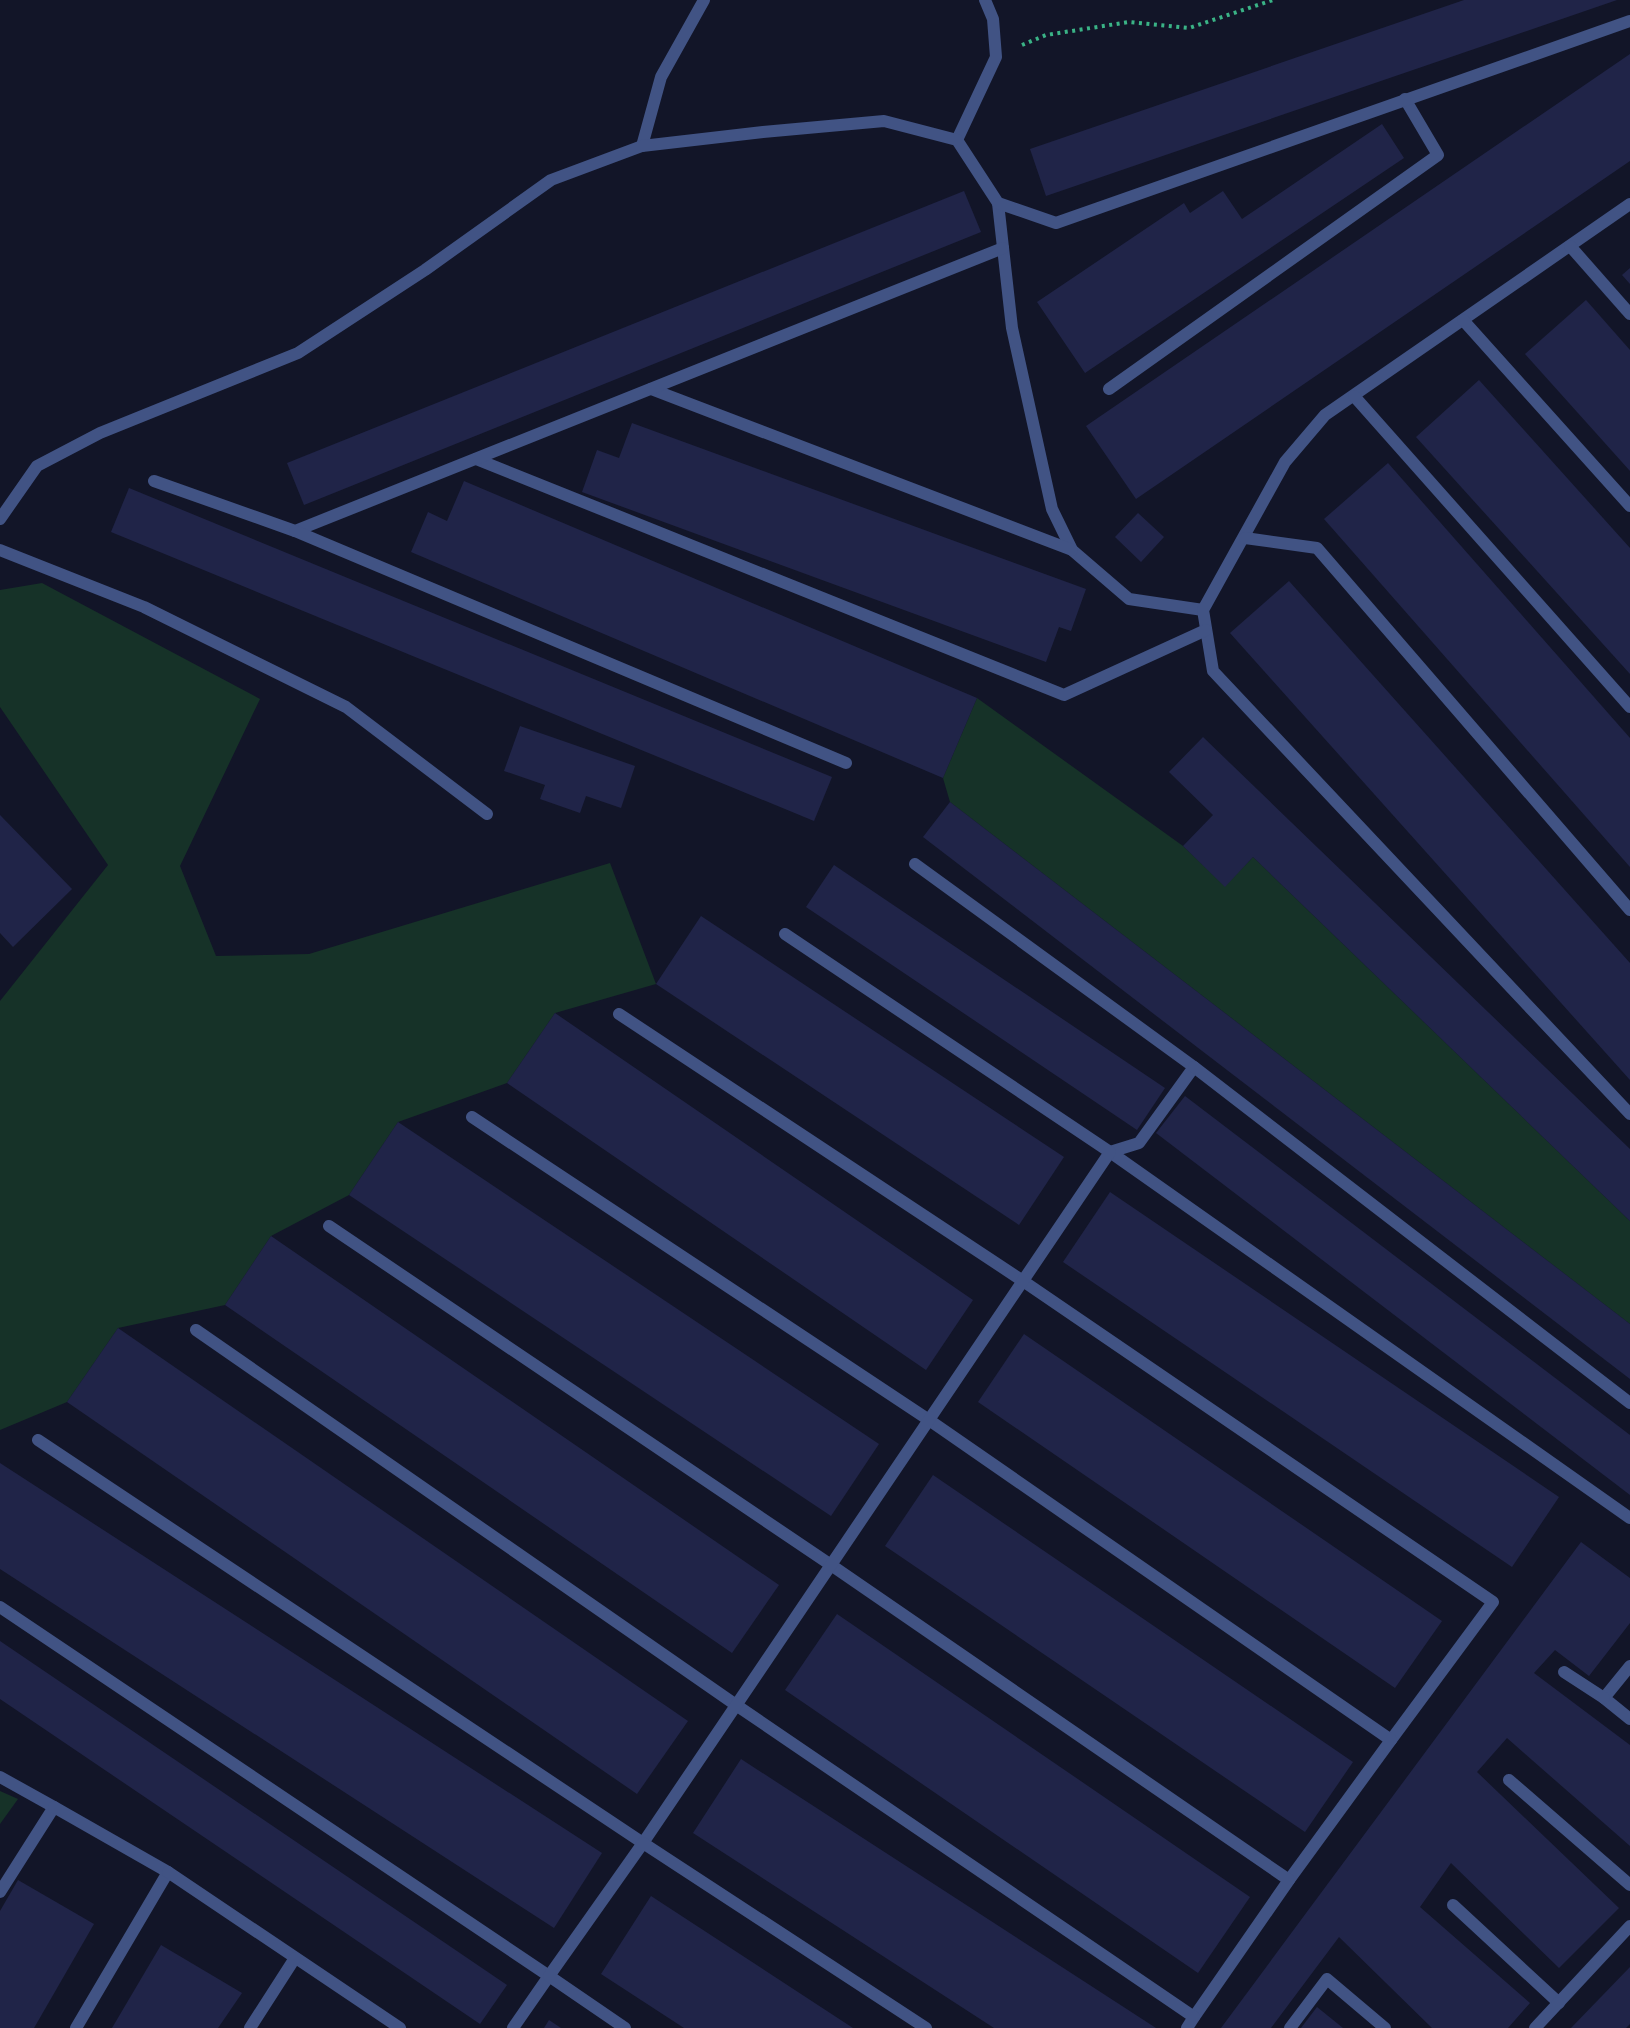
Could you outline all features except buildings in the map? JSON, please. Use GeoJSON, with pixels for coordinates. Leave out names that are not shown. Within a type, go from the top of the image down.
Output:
{"type":"FeatureCollection","features":[{"type":"Feature","properties":{"kind":"lane"},"geometry":{"type":"LineString","coordinates":[[642,146],[662,77],[704,0]]}},
{"type":"Feature","properties":{"kind":"lane"},"geometry":{"type":"LineString","coordinates":[[957,140],[996,57],[993,20],[985,0]]}},
{"type":"Feature","properties":{"kind":"lane"},"geometry":{"type":"LineString","coordinates":[[998,203],[1056,223],[1630,21]]}},
{"type":"Feature","properties":{"kind":"lane"},"geometry":{"type":"LineString","coordinates":[[1109,389],[1438,154],[1405,99]]}},
{"type":"Feature","properties":{"kind":"lane"},"geometry":{"type":"LineString","coordinates":[[0,519],[37,466],[100,433],[298,353],[425,270],[551,180],[642,146],[884,122],[957,140],[998,203],[1012,328],[1052,509],[1072,550]]}},
{"type":"Feature","properties":{"kind":"lane"},"geometry":{"type":"LineString","coordinates":[[1630,204],[1326,415],[1285,462],[1245,538],[1203,609],[1213,671],[1630,1114]]}},
{"type":"Feature","properties":{"kind":"lane"},"geometry":{"type":"LineString","coordinates":[[1570,246],[1630,314]]}},
{"type":"Feature","properties":{"kind":"lane"},"geometry":{"type":"LineString","coordinates":[[295,531],[1003,248]]}},
{"type":"Feature","properties":{"kind":"lane"},"geometry":{"type":"LineString","coordinates":[[1463,320],[1630,506]]}},
{"type":"Feature","properties":{"kind":"lane"},"geometry":{"type":"LineString","coordinates":[[651,389],[1072,550],[1129,598],[1203,609]]}},
{"type":"Feature","properties":{"kind":"lane"},"geometry":{"type":"LineString","coordinates":[[1354,396],[1630,707]]}},
{"type":"Feature","properties":{"kind":"lane"},"geometry":{"type":"LineString","coordinates":[[476,459],[1064,695],[1206,630]]}},
{"type":"Feature","properties":{"kind":"lane"},"geometry":{"type":"LineString","coordinates":[[154,480],[295,531],[846,763]]}},
{"type":"Feature","properties":{"kind":"lane"},"geometry":{"type":"LineString","coordinates":[[1245,538],[1317,548],[1630,910]]}},
{"type":"Feature","properties":{"kind":"lane"},"geometry":{"type":"LineString","coordinates":[[0,550],[144,607],[345,707],[487,814]]}},
{"type":"Feature","properties":{"kind":"lane"},"geometry":{"type":"LineString","coordinates":[[915,864],[1194,1067],[1630,1403]]}},
{"type":"Feature","properties":{"kind":"lane"},"geometry":{"type":"LineString","coordinates":[[784,934],[1110,1152],[1630,1518]]}},
{"type":"Feature","properties":{"kind":"lane"},"geometry":{"type":"LineString","coordinates":[[619,1014],[1023,1281],[1492,1602],[1289,1880],[1187,2028]]}},
{"type":"Feature","properties":{"kind":"lane"},"geometry":{"type":"LineString","coordinates":[[513,2028],[643,1843],[1110,1152],[1139,1143],[1194,1067]]}},
{"type":"Feature","properties":{"kind":"lane"},"geometry":{"type":"LineString","coordinates":[[472,1117],[929,1420],[1391,1740]]}},
{"type":"Feature","properties":{"kind":"lane"},"geometry":{"type":"LineString","coordinates":[[329,1226],[831,1565],[1289,1880]]}},
{"type":"Feature","properties":{"kind":"lane"},"geometry":{"type":"LineString","coordinates":[[196,1329],[736,1706],[1194,2017]]}},
{"type":"Feature","properties":{"kind":"lane"},"geometry":{"type":"LineString","coordinates":[[38,1440],[643,1843],[926,2028]]}},
{"type":"Feature","properties":{"kind":"lane"},"geometry":{"type":"LineString","coordinates":[[0,1608],[625,2028]]}},
{"type":"Feature","properties":{"kind":"lane"},"geometry":{"type":"LineString","coordinates":[[1604,1698],[1630,1666]]}},
{"type":"Feature","properties":{"kind":"lane"},"geometry":{"type":"LineString","coordinates":[[1564,1672],[1604,1698],[1630,1719]]}},
{"type":"Feature","properties":{"kind":"lane"},"geometry":{"type":"LineString","coordinates":[[0,1776],[168,1872],[400,2028]]}},
{"type":"Feature","properties":{"kind":"lane"},"geometry":{"type":"LineString","coordinates":[[1509,1780],[1630,1885]]}},
{"type":"Feature","properties":{"kind":"lane"},"geometry":{"type":"LineString","coordinates":[[0,1892],[54,1807]]}},
{"type":"Feature","properties":{"kind":"lane"},"geometry":{"type":"LineString","coordinates":[[76,2028],[168,1872]]}},
{"type":"Feature","properties":{"kind":"lane"},"geometry":{"type":"LineString","coordinates":[[1453,1905],[1559,2003]]}},
{"type":"Feature","properties":{"kind":"lane"},"geometry":{"type":"LineString","coordinates":[[1535,2028],[1630,1926]]}},
{"type":"Feature","properties":{"kind":"lane"},"geometry":{"type":"LineString","coordinates":[[250,2028],[295,1958]]}},
{"type":"Feature","properties":{"kind":"lane"},"geometry":{"type":"LineString","coordinates":[[1290,2028],[1327,1979],[1385,2028]]}},
{"type":"Feature","properties":{"kind":"path"},"geometry":{"type":"LineString","coordinates":[[996,57],[1046,34],[1129,22],[1189,28],[1273,0]]}},
{"type":"Feature","properties":{"kind":"green space"},"geometry":{"type":"Polygon","coordinates":[[[42,583],[260,699],[180,866],[216,956],[309,954],[610,863],[656,984],[555,1013],[507,1083],[398,1122],[349,1195],[271,1236],[225,1305],[118,1328],[67,1402],[0,1430],[0,1001],[108,865],[0,707],[0,590],[42,583]]]}},
{"type":"Feature","properties":{"kind":"green space"},"geometry":{"type":"Polygon","coordinates":[[[977,698],[1183,846],[1225,886],[1253,857],[1630,1221],[1630,1324],[950,802],[943,778],[977,698]]]}},
{"type":"Feature","properties":{"kind":"green space"},"geometry":{"type":"Polygon","coordinates":[[[0,1791],[18,1799],[0,1824],[0,1791]]]}}]}
